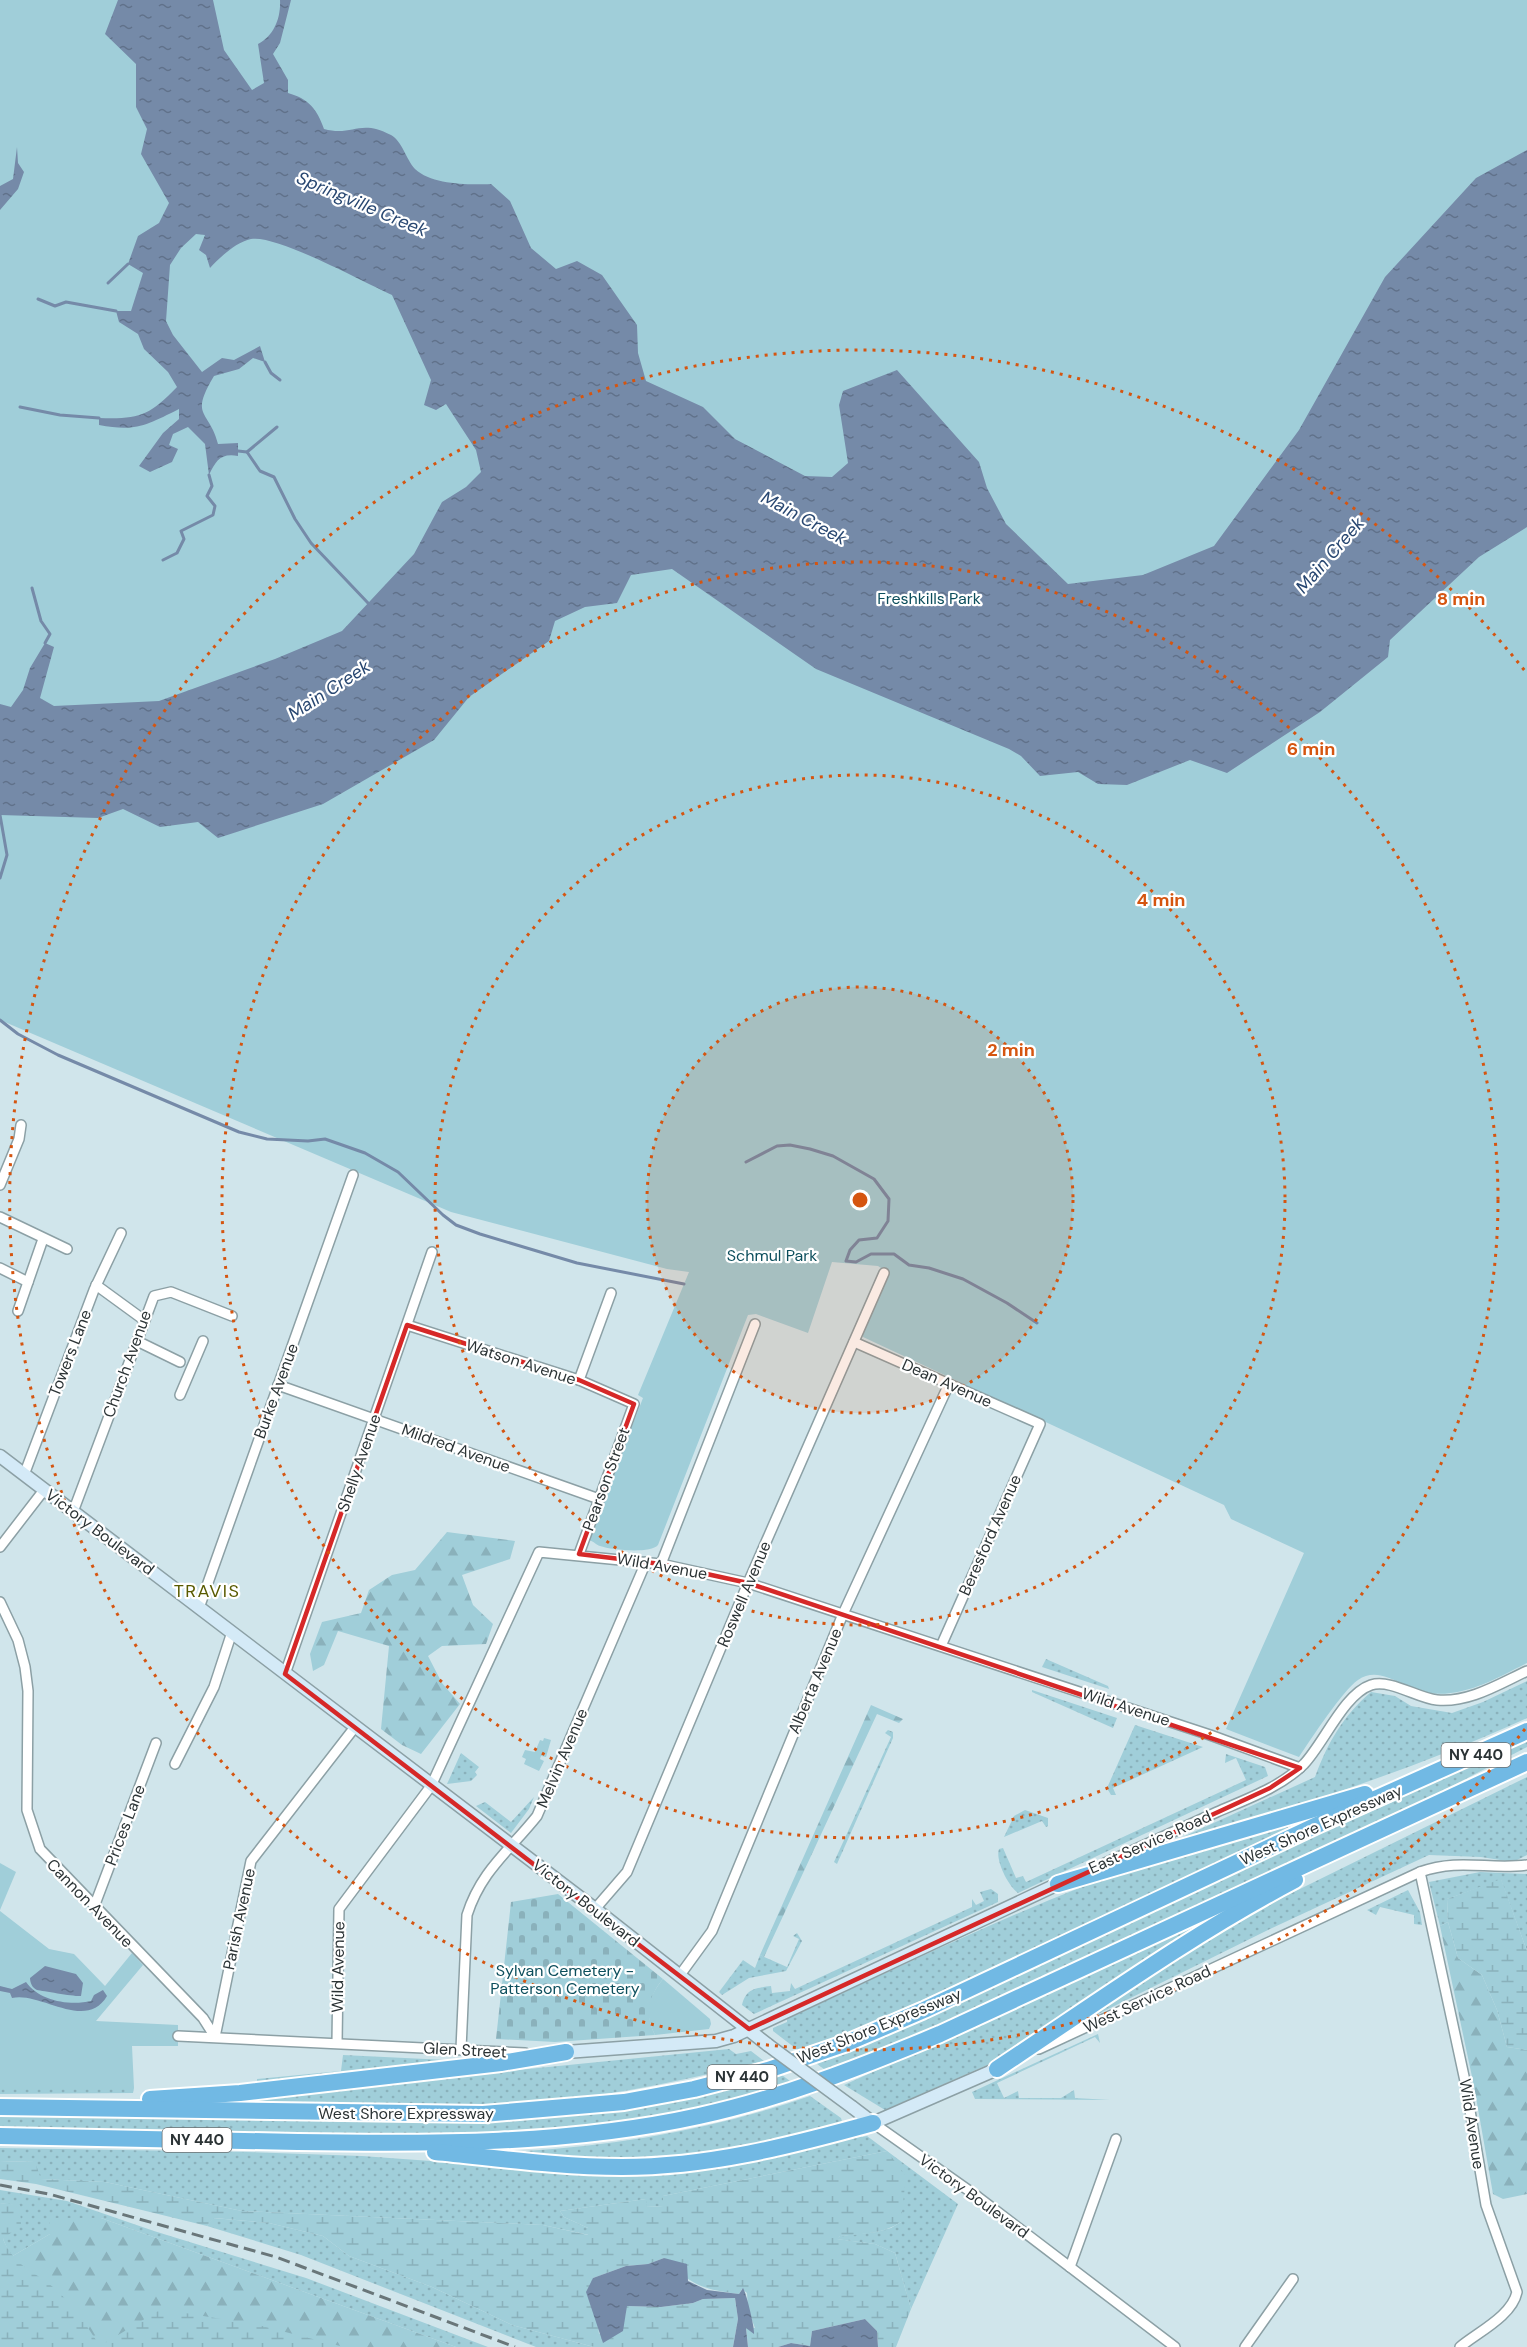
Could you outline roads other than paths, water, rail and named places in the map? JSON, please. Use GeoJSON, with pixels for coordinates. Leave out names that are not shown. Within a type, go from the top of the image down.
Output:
{"type":"FeatureCollection","features":[{"type":"Feature","properties":{"kind":"highway","name":"West Shore Expressway"},"geometry":{"type":"LineString","coordinates":[[0,2107],[483,2114],[545,2111],[624,2102],[694,2089],[768,2070],[813,2055],[924,2010],[1317,1825],[1527,1731]]}},
{"type":"Feature","properties":{"kind":"highway","name":"West Shore Expressway"},"geometry":{"type":"LineString","coordinates":[[0,2136],[393,2143],[549,2139],[629,2129],[700,2116],[833,2077],[940,2034],[1527,1762]]}},
{"type":"Feature","properties":{"kind":"highway"},"geometry":{"type":"LineString","coordinates":[[997,2069],[1215,1925],[1497,1776]]}},
{"type":"Feature","properties":{"kind":"highway"},"geometry":{"type":"LineString","coordinates":[[1058,1884],[1389,1786],[1424,1779]]}},
{"type":"Feature","properties":{"kind":"highway"},"geometry":{"type":"LineString","coordinates":[[0,2102],[165,2099],[240,2093],[489,2064],[566,2052]]}},
{"type":"Feature","properties":{"kind":"highway"},"geometry":{"type":"LineString","coordinates":[[393,2143],[417,2151],[563,2164],[657,2166],[764,2152],[873,2123]]}},
{"type":"Feature","properties":{"kind":"main road","name":"Victory Boulevard"},"geometry":{"type":"LineString","coordinates":[[0,1456],[873,2123]]}},
{"type":"Feature","properties":{"kind":"main road","name":"East Service Road"},"geometry":{"type":"LineString","coordinates":[[749,2029],[1058,1884]]}},
{"type":"Feature","properties":{"kind":"main road","name":"Glen Street"},"geometry":{"type":"LineString","coordinates":[[566,2052],[716,2041],[749,2029]]}},
{"type":"Feature","properties":{"kind":"main road","name":"West Service Road"},"geometry":{"type":"LineString","coordinates":[[873,2123],[997,2069]]}},
{"type":"Feature","properties":{"kind":"street"},"geometry":{"type":"LineString","coordinates":[[0,1185],[19,1139],[21,1125]]}},
{"type":"Feature","properties":{"kind":"street","name":"Burke Avenue"},"geometry":{"type":"LineString","coordinates":[[199,1608],[353,1175]]}},
{"type":"Feature","properties":{"kind":"street"},"geometry":{"type":"LineString","coordinates":[[0,1217],[68,1249]]}},
{"type":"Feature","properties":{"kind":"street","name":"Towers Lane"},"geometry":{"type":"LineString","coordinates":[[24,1475],[96,1285],[121,1233]]}},
{"type":"Feature","properties":{"kind":"street"},"geometry":{"type":"LineString","coordinates":[[18,1311],[43,1239]]}},
{"type":"Feature","properties":{"kind":"street","name":"Shelly Avenue"},"geometry":{"type":"LineString","coordinates":[[285,1674],[432,1252]]}},
{"type":"Feature","properties":{"kind":"street"},"geometry":{"type":"LineString","coordinates":[[0,1268],[28,1282]]}},
{"type":"Feature","properties":{"kind":"street","name":"Roswell Avenue"},"geometry":{"type":"LineString","coordinates":[[595,1909],[627,1872],[748,1583],[884,1273]]}},
{"type":"Feature","properties":{"kind":"street"},"geometry":{"type":"LineString","coordinates":[[96,1285],[144,1320]]}},
{"type":"Feature","properties":{"kind":"street","name":"Church Avenue"},"geometry":{"type":"LineString","coordinates":[[73,1512],[150,1302],[159,1293],[171,1292],[232,1316]]}},
{"type":"Feature","properties":{"kind":"street"},"geometry":{"type":"LineString","coordinates":[[579,1380],[610,1293]]}},
{"type":"Feature","properties":{"kind":"street"},"geometry":{"type":"LineString","coordinates":[[661,1564],[755,1324]]}},
{"type":"Feature","properties":{"kind":"street","name":"Watson Avenue"},"geometry":{"type":"LineString","coordinates":[[407,1325],[579,1380],[634,1404]]}},
{"type":"Feature","properties":{"kind":"street"},"geometry":{"type":"LineString","coordinates":[[137,1341],[180,1362]]}},
{"type":"Feature","properties":{"kind":"street"},"geometry":{"type":"LineString","coordinates":[[180,1395],[203,1341]]}},
{"type":"Feature","properties":{"kind":"street","name":"Dean Avenue"},"geometry":{"type":"LineString","coordinates":[[854,1342],[1040,1424]]}},
{"type":"Feature","properties":{"kind":"street"},"geometry":{"type":"LineString","coordinates":[[180,1362],[188,1358],[195,1361]]}},
{"type":"Feature","properties":{"kind":"street"},"geometry":{"type":"LineString","coordinates":[[180,1362],[181,1370],[189,1375]]}},
{"type":"Feature","properties":{"kind":"street","name":"Alberta Avenue"},"geometry":{"type":"LineString","coordinates":[[680,1975],[712,1931],[843,1614],[949,1384]]}},
{"type":"Feature","properties":{"kind":"street","name":"Mildred Avenue"},"geometry":{"type":"LineString","coordinates":[[278,1385],[599,1498]]}},
{"type":"Feature","properties":{"kind":"street","name":"Pearson Street"},"geometry":{"type":"LineString","coordinates":[[579,1554],[634,1404]]}},
{"type":"Feature","properties":{"kind":"street","name":"Beresford Avenue"},"geometry":{"type":"LineString","coordinates":[[941,1647],[1040,1424]]}},
{"type":"Feature","properties":{"kind":"street"},"geometry":{"type":"LineString","coordinates":[[0,1547],[44,1490]]}},
{"type":"Feature","properties":{"kind":"street","name":"Wild Avenue"},"geometry":{"type":"LineString","coordinates":[[337,2043],[339,1908],[431,1786],[536,1555],[542,1551],[661,1564],[748,1583],[1216,1737],[1300,1768]]}},
{"type":"Feature","properties":{"kind":"street","name":"Melvin Avenue"},"geometry":{"type":"LineString","coordinates":[[461,2049],[466,1915],[487,1871],[513,1847],[537,1816],[646,1562]]}},
{"type":"Feature","properties":{"kind":"street","name":"Cannon Avenue"},"geometry":{"type":"LineString","coordinates":[[0,1602],[18,1640],[27,1683],[27,1796],[30,1823],[45,1856],[203,2018],[214,2037]]}},
{"type":"Feature","properties":{"kind":"street"},"geometry":{"type":"LineString","coordinates":[[175,1764],[207,1704],[232,1632]]}},
{"type":"Feature","properties":{"kind":"street","name":"East Service Road"},"geometry":{"type":"LineString","coordinates":[[1058,1884],[1270,1788],[1300,1768],[1351,1699],[1373,1684],[1390,1686],[1436,1700],[1456,1700],[1475,1695],[1527,1671]]}},
{"type":"Feature","properties":{"kind":"street","name":"Parish Avenue"},"geometry":{"type":"LineString","coordinates":[[214,2037],[251,1861],[355,1727]]}},
{"type":"Feature","properties":{"kind":"street","name":"Prices Lane"},"geometry":{"type":"LineString","coordinates":[[94,1907],[156,1743]]}},
{"type":"Feature","properties":{"kind":"street","name":"West Service Road"},"geometry":{"type":"LineString","coordinates":[[997,2069],[1424,1871],[1470,1863],[1510,1867],[1527,1865]]}},
{"type":"Feature","properties":{"kind":"street","name":"Wild Avenue"},"geometry":{"type":"LineString","coordinates":[[1424,1871],[1465,2081],[1486,2205],[1517,2292],[1515,2301],[1504,2313],[1460,2347]]}},
{"type":"Feature","properties":{"kind":"street","name":"Glen Street"},"geometry":{"type":"LineString","coordinates":[[178,2036],[523,2053],[566,2052]]}},
{"type":"Feature","properties":{"kind":"street","name":"Victory Boulevard"},"geometry":{"type":"LineString","coordinates":[[873,2123],[978,2197],[1175,2347]]}},
{"type":"Feature","properties":{"kind":"street"},"geometry":{"type":"LineString","coordinates":[[1070,2267],[1116,2139]]}},
{"type":"Feature","properties":{"kind":"street"},"geometry":{"type":"LineString","coordinates":[[1245,2347],[1293,2279]]}},
{"type":"Feature","properties":{"kind":"water"},"geometry":{"type":"Polygon","coordinates":[[[118,0],[213,0],[224,50],[252,90],[264,83],[258,44],[264,41],[275,26],[280,0],[291,0],[280,43],[273,54],[288,80],[288,93],[302,98],[311,106],[324,129],[342,131],[371,128],[380,130],[395,138],[415,169],[422,174],[451,183],[491,184],[510,201],[531,248],[556,269],[577,261],[602,275],[637,325],[638,353],[646,381],[703,407],[735,439],[805,476],[832,477],[848,463],[839,405],[843,391],[897,370],[979,462],[987,488],[1006,524],[1068,584],[1143,575],[1214,546],[1299,430],[1385,277],[1476,178],[1527,150],[1527,527],[1479,557],[1390,640],[1388,657],[1320,712],[1227,773],[1190,760],[1127,785],[1098,784],[1078,772],[1040,776],[1021,756],[1009,749],[816,669],[672,569],[631,575],[617,603],[585,607],[555,621],[549,641],[469,697],[434,740],[323,804],[218,838],[198,822],[160,827],[123,809],[98,818],[0,815],[0,704],[11,707],[23,690],[30,668],[45,643],[54,647],[40,698],[54,706],[159,701],[275,659],[342,631],[414,554],[442,502],[466,487],[481,472],[476,450],[446,404],[436,410],[424,405],[431,380],[392,295],[299,251],[263,239],[251,239],[240,243],[210,268],[206,255],[199,250],[205,235],[196,234],[181,248],[170,265],[166,321],[173,335],[202,372],[222,358],[234,360],[260,346],[265,362],[253,358],[239,369],[214,376],[203,399],[203,413],[218,444],[238,443],[238,456],[232,455],[219,459],[209,475],[205,444],[188,427],[173,434],[169,445],[178,449],[172,462],[150,472],[139,466],[163,433],[179,419],[179,409],[141,426],[123,428],[99,425],[99,418],[124,418],[142,414],[158,405],[177,387],[168,372],[144,349],[138,334],[119,322],[116,311],[131,311],[143,273],[128,264],[138,236],[159,223],[169,203],[141,154],[147,129],[136,107],[136,64],[105,34],[118,0]]]}},
{"type":"Feature","properties":{"kind":"water"},"geometry":{"type":"Polygon","coordinates":[[[17,147],[18,163],[24,172],[18,189],[0,210],[0,186],[13,179],[17,147]]]}},
{"type":"Feature","properties":{"kind":"water"},"geometry":{"type":"Polygon","coordinates":[[[45,1966],[76,1974],[83,1983],[81,1996],[35,1989],[30,1978],[45,1966]]]}},
{"type":"Feature","properties":{"kind":"water"},"geometry":{"type":"Polygon","coordinates":[[[26,1982],[39,1994],[65,2002],[91,2001],[94,1995],[103,1990],[107,1996],[98,2006],[87,2011],[75,2011],[23,1997],[12,1998],[10,1993],[0,1991],[0,1986],[12,1989],[26,1982]]]}},
{"type":"Feature","properties":{"kind":"water"},"geometry":{"type":"Polygon","coordinates":[[[664,2258],[687,2264],[688,2281],[707,2290],[739,2294],[743,2288],[754,2330],[754,2334],[746,2328],[748,2347],[733,2347],[738,2319],[735,2298],[703,2299],[693,2303],[661,2307],[627,2306],[623,2331],[603,2343],[586,2292],[593,2278],[626,2266],[648,2264],[664,2258]]]}},
{"type":"Feature","properties":{"kind":"water"},"geometry":{"type":"Polygon","coordinates":[[[865,2319],[877,2331],[878,2347],[778,2347],[791,2343],[810,2346],[812,2331],[865,2319]]]}},
{"type":"Feature","properties":{"kind":"waterway"},"geometry":{"type":"LineString","coordinates":[[108,283],[128,264]]}},
{"type":"Feature","properties":{"kind":"waterway"},"geometry":{"type":"LineString","coordinates":[[38,299],[55,306],[66,302],[116,311]]}},
{"type":"Feature","properties":{"kind":"waterway"},"geometry":{"type":"LineString","coordinates":[[265,362],[271,373],[280,380]]}},
{"type":"Feature","properties":{"kind":"waterway"},"geometry":{"type":"LineString","coordinates":[[20,407],[60,415],[99,418]]}},
{"type":"Feature","properties":{"kind":"waterway"},"geometry":{"type":"LineString","coordinates":[[238,451],[247,452],[277,427]]}},
{"type":"Feature","properties":{"kind":"waterway"},"geometry":{"type":"LineString","coordinates":[[247,452],[260,471],[274,477],[295,519],[311,543],[368,603]]}},
{"type":"Feature","properties":{"kind":"waterway"},"geometry":{"type":"LineString","coordinates":[[163,560],[177,553],[184,539],[181,531],[213,515],[215,506],[207,496],[212,486],[209,475]]}},
{"type":"Feature","properties":{"kind":"waterway"},"geometry":{"type":"LineString","coordinates":[[32,588],[41,621],[50,634],[45,643]]}},
{"type":"Feature","properties":{"kind":"waterway"},"geometry":{"type":"LineString","coordinates":[[0,815],[7,855],[0,878]]}},
{"type":"Feature","properties":{"kind":"waterway"},"geometry":{"type":"LineString","coordinates":[[0,1020],[18,1034],[58,1055],[239,1132],[267,1139],[308,1141],[325,1139],[365,1153],[398,1172],[456,1225],[577,1263],[684,1284]]}},
{"type":"Feature","properties":{"kind":"waterway"},"geometry":{"type":"LineString","coordinates":[[746,1162],[777,1146],[790,1145],[833,1156],[874,1179],[889,1199],[888,1221],[877,1238],[859,1240],[850,1250],[846,1261],[856,1262],[871,1254],[894,1254],[909,1265],[929,1268],[963,1279],[1007,1303],[1037,1323]]}},
{"type":"Feature","properties":{"kind":"railway"},"geometry":{"type":"LineString","coordinates":[[0,2185],[49,2194],[276,2257],[515,2347]]}},
{"type":"Feature","properties":{"kind":"district","name":"TRAVIS"},"geometry":{"type":"Point","coordinates":[207,1591]}},
{"type":"Feature","properties":{"kind":"water label","name":"Springville Creek"},"geometry":{"type":"Point","coordinates":[362,204]}},
{"type":"Feature","properties":{"kind":"water label","name":"Main Creek"},"geometry":{"type":"Point","coordinates":[804,518]}},
{"type":"Feature","properties":{"kind":"water label","name":"Main Creek"},"geometry":{"type":"Point","coordinates":[1330,555]}},
{"type":"Feature","properties":{"kind":"water label","name":"Main Creek"},"geometry":{"type":"Point","coordinates":[329,690]}},
{"type":"Feature","properties":{"kind":"park label","name":"Freshkills Park"},"geometry":{"type":"Point","coordinates":[929,598]}},
{"type":"Feature","properties":{"kind":"park label","name":"Schmul Park"},"geometry":{"type":"Point","coordinates":[772,1255]}},
{"type":"Feature","properties":{"kind":"park label","name":"Sylvan Cemetery - Patterson Cemetery"},"geometry":{"type":"Point","coordinates":[565,1979]}}]}
